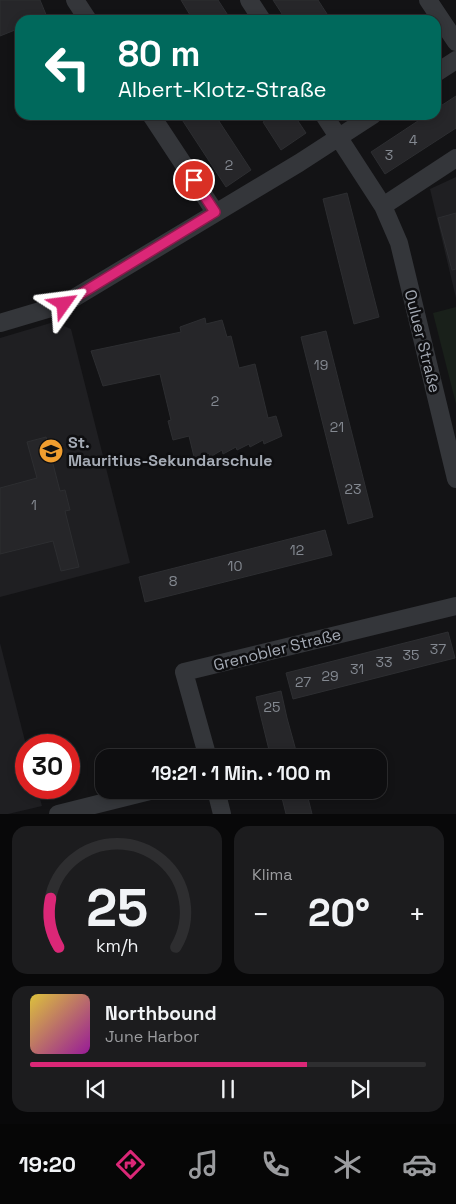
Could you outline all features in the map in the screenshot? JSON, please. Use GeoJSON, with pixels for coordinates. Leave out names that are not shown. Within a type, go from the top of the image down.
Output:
{"type":"FeatureCollection","features":[{"type":"Feature","properties":{"kind":"street"},"geometry":{"type":"LineString","coordinates":[[75,0],[85,15]]}},
{"type":"Feature","properties":{"kind":"street"},"geometry":{"type":"LineString","coordinates":[[249,0],[259,15]]}},
{"type":"Feature","properties":{"kind":"street"},"geometry":{"type":"LineString","coordinates":[[428,0],[438,15]]}},
{"type":"Feature","properties":{"kind":"street"},"geometry":{"type":"LineString","coordinates":[[441,20],[456,42]]}},
{"type":"Feature","properties":{"kind":"street"},"geometry":{"type":"LineString","coordinates":[[441,70],[456,60]]}},
{"type":"Feature","properties":{"kind":"street"},"geometry":{"type":"LineString","coordinates":[[153,120],[215,212]]}},
{"type":"Feature","properties":{"kind":"street","name":"Ouluer Straße"},"geometry":{"type":"LineString","coordinates":[[327,120],[383,206],[399,243],[451,439],[456,479]]}},
{"type":"Feature","properties":{"kind":"street"},"geometry":{"type":"LineString","coordinates":[[0,323],[64,304],[339,138],[366,120]]}},
{"type":"Feature","properties":{"kind":"street"},"geometry":{"type":"LineString","coordinates":[[383,206],[456,158]]}},
{"type":"Feature","properties":{"kind":"street","name":"Grenobler Straße"},"geometry":{"type":"LineString","coordinates":[[205,749],[184,672],[456,606]]}},
{"type":"Feature","properties":{"kind":"street"},"geometry":{"type":"LineString","coordinates":[[58,814],[118,799]]}},
{"type":"Feature","properties":{"kind":"street"},"geometry":{"type":"LineString","coordinates":[[218,799],[222,814]]}},
{"type":"Feature","properties":{"kind":"shaded area"},"geometry":{"type":"Polygon","coordinates":[[[456,177],[456,298],[430,189],[456,177]]]}},
{"type":"Feature","properties":{"kind":"shaded area"},"geometry":{"type":"Polygon","coordinates":[[[456,307],[456,404],[433,313],[456,307]]]}},
{"type":"Feature","properties":{"kind":"shaded area","name":"St. Mauritius-Sekundarschule"},"geometry":{"type":"Polygon","coordinates":[[[54,322],[71,329],[130,563],[0,597],[0,338],[54,322]]]}},
{"type":"Feature","properties":{"kind":"shaded area"},"geometry":{"type":"Polygon","coordinates":[[[0,643],[23,734],[15,734],[15,799],[40,799],[42,806],[0,814],[0,643]]]}},
{"type":"Feature","properties":{"kind":"building"},"geometry":{"type":"Polygon","coordinates":[[[0,0],[40,0],[46,15],[15,15],[15,30],[0,36],[0,0]]]}},
{"type":"Feature","properties":{"kind":"building"},"geometry":{"type":"Polygon","coordinates":[[[181,0],[218,0],[228,15],[190,15],[181,0]]]}},
{"type":"Feature","properties":{"kind":"building"},"geometry":{"type":"Polygon","coordinates":[[[273,0],[318,0],[327,14],[326,15],[283,15],[273,0]]]}},
{"type":"Feature","properties":{"kind":"building"},"geometry":{"type":"Polygon","coordinates":[[[456,96],[456,128],[385,174],[371,152],[419,120],[441,120],[441,106],[456,96]]]}},
{"type":"Feature","properties":{"kind":"building"},"geometry":{"type":"Polygon","coordinates":[[[182,120],[218,120],[251,170],[226,187],[182,120]]]}},
{"type":"Feature","properties":{"kind":"building"},"geometry":{"type":"Polygon","coordinates":[[[266,120],[297,120],[306,133],[281,150],[263,122],[266,120]]]}},
{"type":"Feature","properties":{"kind":"building"},"geometry":{"type":"Polygon","coordinates":[[[347,193],[379,317],[354,324],[323,199],[347,193]]]}},
{"type":"Feature","properties":{"kind":"building"},"geometry":{"type":"Polygon","coordinates":[[[456,213],[456,269],[452,270],[438,218],[456,213]]]}},
{"type":"Feature","properties":{"kind":"building"},"geometry":{"type":"Polygon","coordinates":[[[205,318],[206,324],[222,320],[227,337],[231,336],[239,368],[255,364],[268,418],[276,416],[282,436],[264,444],[263,440],[250,447],[249,444],[237,450],[236,447],[223,454],[222,450],[210,457],[209,453],[195,461],[189,436],[173,440],[168,421],[171,420],[160,374],[103,386],[91,351],[181,332],[180,327],[205,318]]]}},
{"type":"Feature","properties":{"kind":"building"},"geometry":{"type":"Polygon","coordinates":[[[326,331],[373,517],[348,524],[301,337],[326,331]]]}},
{"type":"Feature","properties":{"kind":"building"},"geometry":{"type":"Polygon","coordinates":[[[46,437],[60,491],[65,490],[70,510],[65,511],[79,567],[61,571],[53,541],[0,554],[0,488],[37,478],[27,442],[46,437]]]}},
{"type":"Feature","properties":{"kind":"building"},"geometry":{"type":"Polygon","coordinates":[[[325,530],[332,555],[145,602],[139,577],[325,530]]]}},
{"type":"Feature","properties":{"kind":"building"},"geometry":{"type":"Polygon","coordinates":[[[448,632],[455,658],[293,699],[286,673],[448,632]]]}},
{"type":"Feature","properties":{"kind":"building"},"geometry":{"type":"Polygon","coordinates":[[[281,691],[296,749],[269,749],[256,697],[281,691]]]}},
{"type":"Feature","properties":{"kind":"building"},"geometry":{"type":"Polygon","coordinates":[[[282,799],[308,799],[312,814],[286,814],[282,799]]]}},
{"type":"Feature","properties":{"kind":"place","name":"St. Mauritius-Sekundarschule"},"geometry":{"type":"Point","coordinates":[51,451]}},
{"type":"Feature","properties":{"kind":"route"},"geometry":{"type":"LineString","coordinates":[[64,304],[215,212],[194,180]]}}]}
